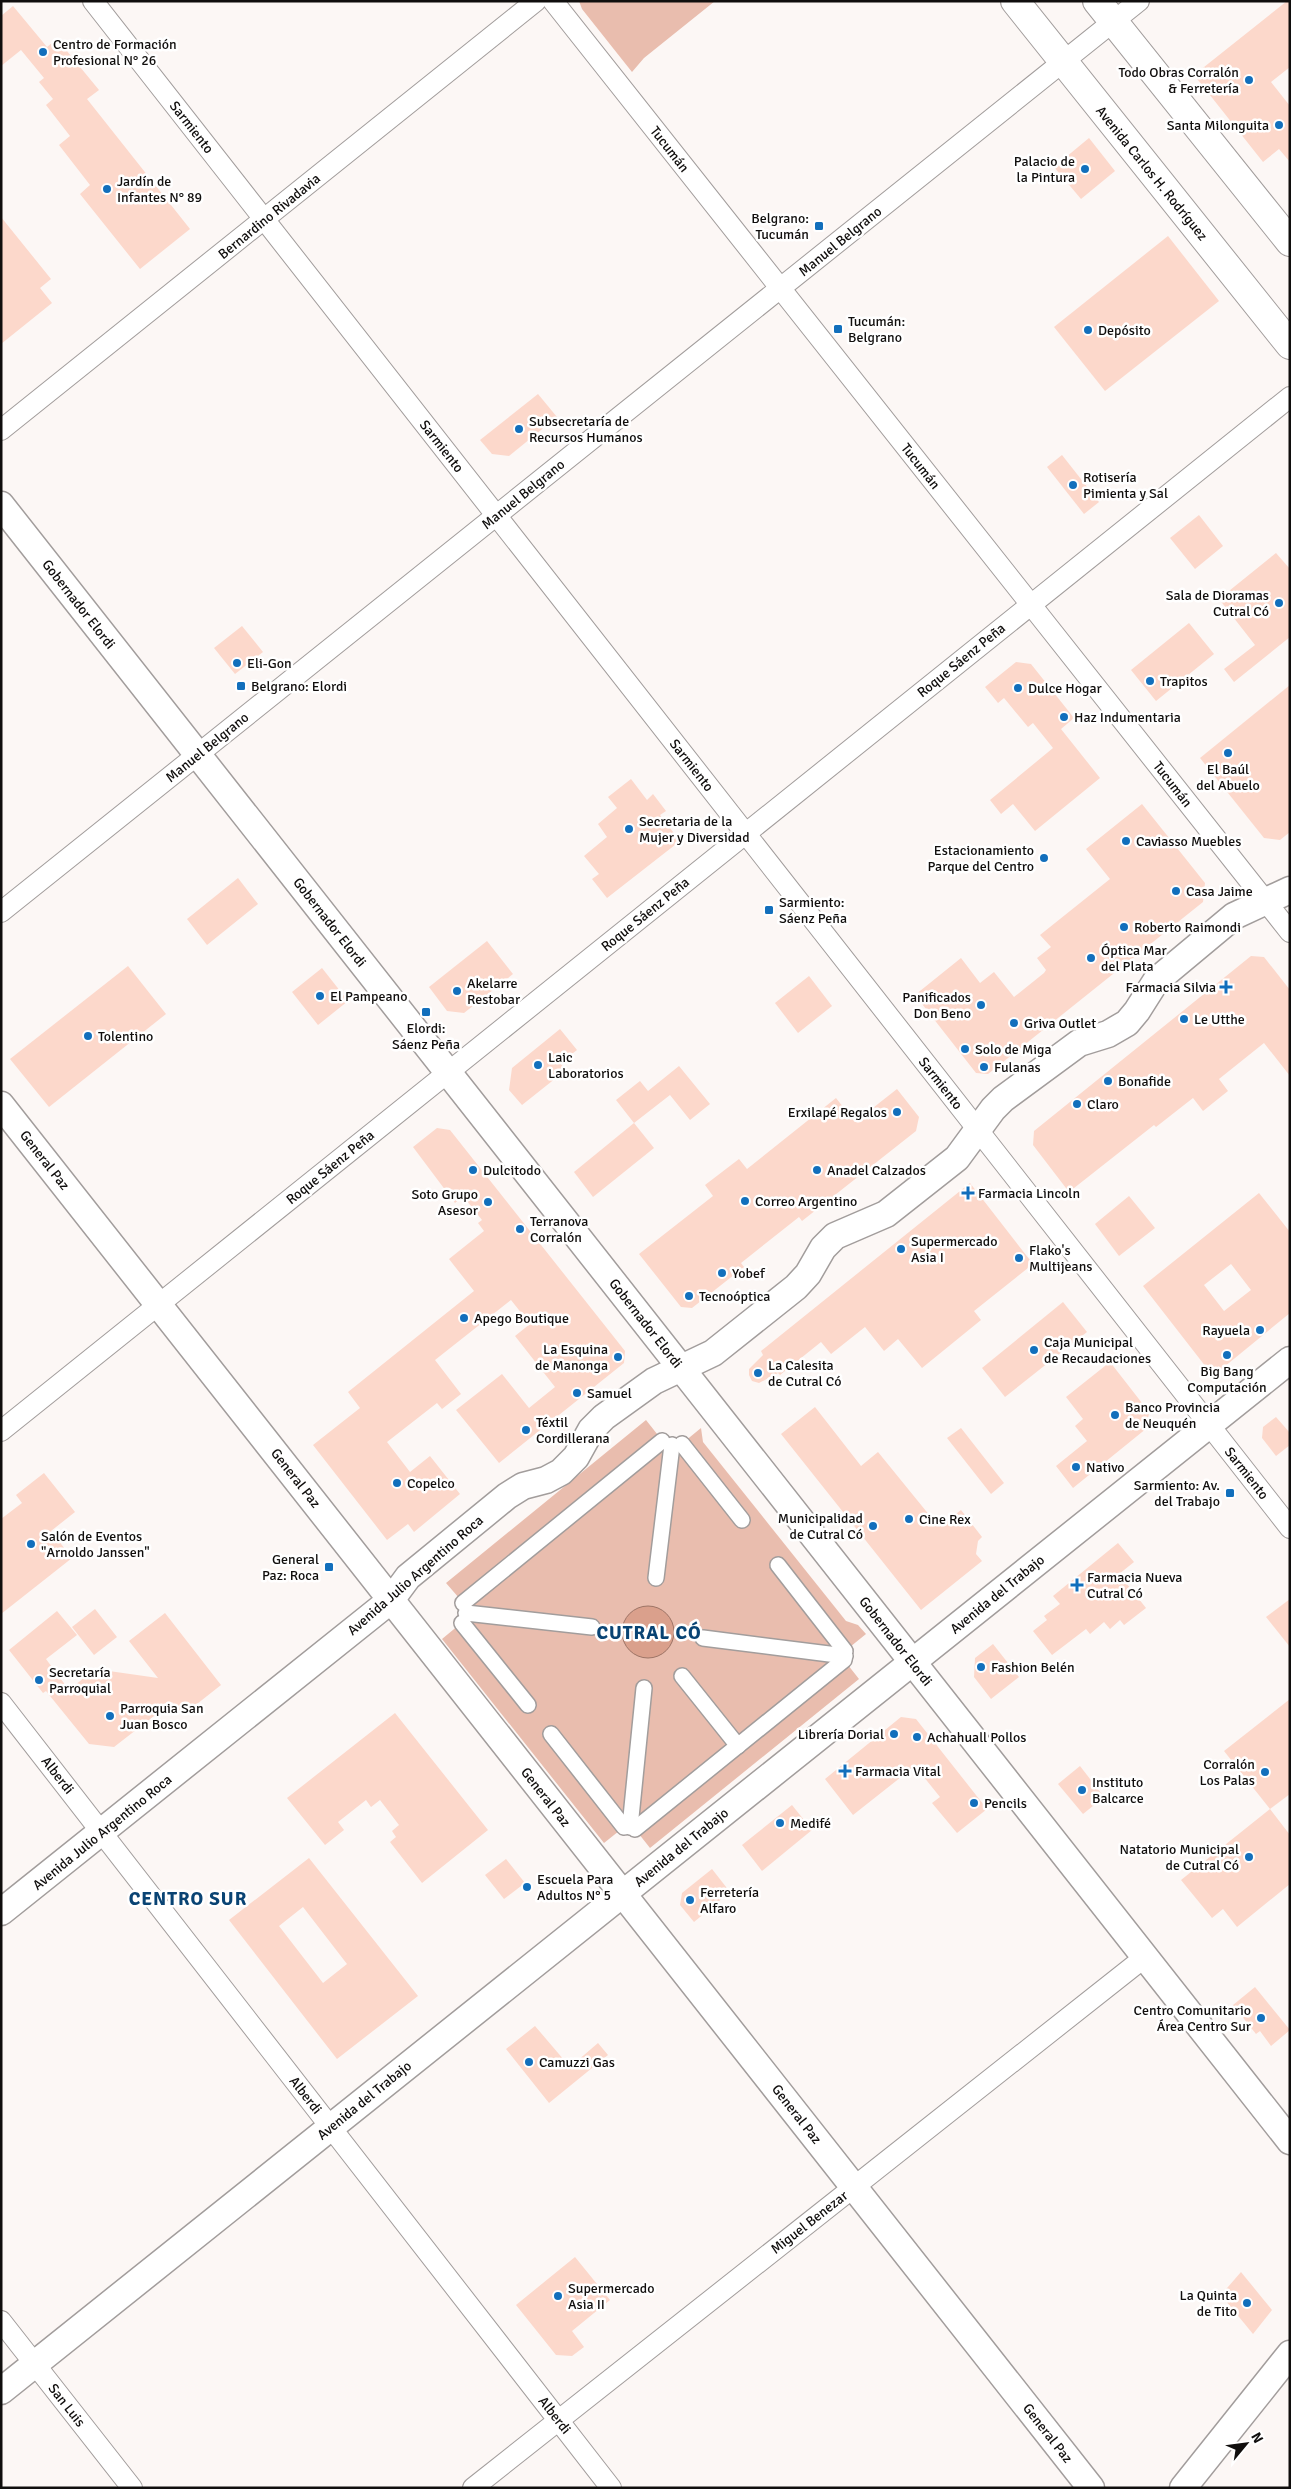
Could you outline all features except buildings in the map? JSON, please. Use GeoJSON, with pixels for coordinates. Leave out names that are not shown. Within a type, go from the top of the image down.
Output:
{"type":"FeatureCollection","features":[{"type":"Feature","properties":{"kind":"main road","name":"Avenida Carlos H. Rodríguez"},"geometry":{"type":"LineString","coordinates":[[1015,1],[1290,345]]}},
{"type":"Feature","properties":{"kind":"main road"},"geometry":{"type":"LineString","coordinates":[[1105,12],[1290,242]]}},
{"type":"Feature","properties":{"kind":"street","name":"Sarmiento"},"geometry":{"type":"LineString","coordinates":[[94,1],[1290,1528]]}},
{"type":"Feature","properties":{"kind":"street","name":"Bernardino Rivadavia"},"geometry":{"type":"LineString","coordinates":[[1,430],[536,1]]}},
{"type":"Feature","properties":{"kind":"street","name":"Tucumán"},"geometry":{"type":"LineString","coordinates":[[553,1],[1290,932]]}},
{"type":"Feature","properties":{"kind":"street","name":"Manuel Belgrano"},"geometry":{"type":"LineString","coordinates":[[1,912],[1063,62],[1105,12],[1139,1]]}},
{"type":"Feature","properties":{"kind":"street","name":"Roque Sáenz Peña"},"geometry":{"type":"LineString","coordinates":[[1,1431],[1290,397]]}},
{"type":"Feature","properties":{"kind":"street","name":"Gobernador Elordi"},"geometry":{"type":"LineString","coordinates":[[1,505],[1290,2141]]}},
{"type":"Feature","properties":{"kind":"street","name":"Avenida Julio Argentino Roca"},"geometry":{"type":"LineString","coordinates":[[1,1912],[391,1600],[408,1577],[507,1496],[522,1486],[551,1478],[565,1468],[576,1457],[588,1434],[604,1417],[654,1381],[715,1351],[796,1287],[808,1274],[823,1248],[835,1236],[849,1228],[874,1221],[894,1208],[960,1155],[1003,1099],[1074,1047],[1084,1041],[1108,1034],[1127,1023],[1140,1007],[1150,988],[1163,974],[1234,916],[1290,890]]}},
{"type":"Feature","properties":{"kind":"street","name":"General Paz"},"geometry":{"type":"LineString","coordinates":[[1,1105],[1092,2488]]}},
{"type":"Feature","properties":{"kind":"street","name":"Avenida del Trabajo"},"geometry":{"type":"LineString","coordinates":[[1,2391],[1290,1360]]}},
{"type":"Feature","properties":{"kind":"street"},"geometry":{"type":"LineString","coordinates":[[672,1443],[742,1520]]}},
{"type":"Feature","properties":{"kind":"street"},"geometry":{"type":"LineString","coordinates":[[656,1578],[672,1443]]}},
{"type":"Feature","properties":{"kind":"street"},"geometry":{"type":"LineString","coordinates":[[464,1613],[672,1443]]}},
{"type":"Feature","properties":{"kind":"street"},"geometry":{"type":"LineString","coordinates":[[778,1565],[845,1655]]}},
{"type":"Feature","properties":{"kind":"street"},"geometry":{"type":"LineString","coordinates":[[464,1613],[592,1627]]}},
{"type":"Feature","properties":{"kind":"street"},"geometry":{"type":"LineString","coordinates":[[464,1613],[528,1705]]}},
{"type":"Feature","properties":{"kind":"street"},"geometry":{"type":"LineString","coordinates":[[703,1638],[845,1655]]}},
{"type":"Feature","properties":{"kind":"street"},"geometry":{"type":"LineString","coordinates":[[630,1828],[738,1746],[845,1655]]}},
{"type":"Feature","properties":{"kind":"street"},"geometry":{"type":"LineString","coordinates":[[682,1676],[738,1746]]}},
{"type":"Feature","properties":{"kind":"street"},"geometry":{"type":"LineString","coordinates":[[630,1828],[644,1688]]}},
{"type":"Feature","properties":{"kind":"street","name":"Alberdi"},"geometry":{"type":"LineString","coordinates":[[1,1703],[611,2488]]}},
{"type":"Feature","properties":{"kind":"street"},"geometry":{"type":"LineString","coordinates":[[551,1734],[630,1828]]}},
{"type":"Feature","properties":{"kind":"street","name":"Miguel Benezar"},"geometry":{"type":"LineString","coordinates":[[473,2488],[1145,1957]]}},
{"type":"Feature","properties":{"kind":"street","name":"San Luis"},"geometry":{"type":"LineString","coordinates":[[1,2322],[132,2488]]}},
{"type":"Feature","properties":{"kind":"street"},"geometry":{"type":"LineString","coordinates":[[1183,2488],[1290,2354]]}},
{"type":"Feature","properties":{"kind":"shaded area"},"geometry":{"type":"Polygon","coordinates":[[[579,1],[715,1],[644,58],[632,72],[582,9],[579,1]]]}},
{"type":"Feature","properties":{"kind":"shaded area"},"geometry":{"type":"Polygon","coordinates":[[[646,1420],[665,1444],[679,1446],[701,1428],[703,1442],[846,1621],[858,1625],[866,1634],[845,1651],[844,1660],[859,1679],[650,1848],[635,1829],[624,1827],[604,1843],[442,1639],[465,1620],[466,1606],[446,1583],[646,1420]]]}},
{"type":"Feature","properties":{"kind":"shaded area"},"geometry":{"type":"Polygon","coordinates":[[[648,1606],[658,1608],[666,1614],[672,1622],[674,1632],[672,1642],[666,1650],[658,1656],[648,1658],[638,1656],[630,1650],[624,1642],[622,1632],[624,1622],[630,1614],[638,1608],[648,1606]]]}},
{"type":"Feature","properties":{"kind":"place","name":"Centro de Formación Profesional N° 26"},"geometry":{"type":"Point","coordinates":[43,52]}},
{"type":"Feature","properties":{"kind":"place","name":"Todo Obras Corralón & Ferretería"},"geometry":{"type":"Point","coordinates":[1249,80]}},
{"type":"Feature","properties":{"kind":"place","name":"Santa Milonguita"},"geometry":{"type":"Point","coordinates":[1279,125]}},
{"type":"Feature","properties":{"kind":"place","name":"Palacio de la Pintura"},"geometry":{"type":"Point","coordinates":[1085,169]}},
{"type":"Feature","properties":{"kind":"place","name":"Jardín de Infantes N° 89"},"geometry":{"type":"Point","coordinates":[107,189]}},
{"type":"Feature","properties":{"kind":"place","name":"Belgrano: Tucumán"},"geometry":{"type":"Point","coordinates":[819,226]}},
{"type":"Feature","properties":{"kind":"place","name":"Tucumán: Belgrano"},"geometry":{"type":"Point","coordinates":[838,329]}},
{"type":"Feature","properties":{"kind":"place","name":"Depósito"},"geometry":{"type":"Point","coordinates":[1088,330]}},
{"type":"Feature","properties":{"kind":"place","name":"Subsecretaría de Recursos Humanos"},"geometry":{"type":"Point","coordinates":[519,429]}},
{"type":"Feature","properties":{"kind":"place","name":"Rotisería Pimienta y Sal"},"geometry":{"type":"Point","coordinates":[1073,485]}},
{"type":"Feature","properties":{"kind":"place","name":"Sala de Dioramas Cutral Có"},"geometry":{"type":"Point","coordinates":[1279,603]}},
{"type":"Feature","properties":{"kind":"place","name":"Eli-Gon"},"geometry":{"type":"Point","coordinates":[237,663]}},
{"type":"Feature","properties":{"kind":"place","name":"Trapitos"},"geometry":{"type":"Point","coordinates":[1150,681]}},
{"type":"Feature","properties":{"kind":"place","name":"Belgrano: Elordi"},"geometry":{"type":"Point","coordinates":[241,686]}},
{"type":"Feature","properties":{"kind":"place","name":"Dulce Hogar"},"geometry":{"type":"Point","coordinates":[1018,688]}},
{"type":"Feature","properties":{"kind":"place","name":"Haz Indumentaria"},"geometry":{"type":"Point","coordinates":[1064,717]}},
{"type":"Feature","properties":{"kind":"place","name":"El Baúl del Abuelo"},"geometry":{"type":"Point","coordinates":[1228,753]}},
{"type":"Feature","properties":{"kind":"place","name":"Secretaria de la Mujer y Diversidad"},"geometry":{"type":"Point","coordinates":[629,829]}},
{"type":"Feature","properties":{"kind":"place","name":"Caviasso Muebles"},"geometry":{"type":"Point","coordinates":[1126,841]}},
{"type":"Feature","properties":{"kind":"place","name":"Estacionamiento Parque del Centro"},"geometry":{"type":"Point","coordinates":[1044,858]}},
{"type":"Feature","properties":{"kind":"place","name":"Casa Jaime"},"geometry":{"type":"Point","coordinates":[1176,891]}},
{"type":"Feature","properties":{"kind":"place","name":"Sarmiento: Sáenz Peña"},"geometry":{"type":"Point","coordinates":[769,910]}},
{"type":"Feature","properties":{"kind":"place","name":"Roberto Raimondi"},"geometry":{"type":"Point","coordinates":[1124,927]}},
{"type":"Feature","properties":{"kind":"place","name":"Óptica Mar del Plata"},"geometry":{"type":"Point","coordinates":[1091,958]}},
{"type":"Feature","properties":{"kind":"place","name":"Farmacia Silvia"},"geometry":{"type":"Point","coordinates":[1226,987]}},
{"type":"Feature","properties":{"kind":"place","name":"Akelarre Restobar"},"geometry":{"type":"Point","coordinates":[457,991]}},
{"type":"Feature","properties":{"kind":"place","name":"El Pampeano"},"geometry":{"type":"Point","coordinates":[320,996]}},
{"type":"Feature","properties":{"kind":"place","name":"Panificados Don Beno"},"geometry":{"type":"Point","coordinates":[981,1005]}},
{"type":"Feature","properties":{"kind":"place","name":"Elordi: Sáenz Peña"},"geometry":{"type":"Point","coordinates":[426,1012]}},
{"type":"Feature","properties":{"kind":"place","name":"Le Utthe"},"geometry":{"type":"Point","coordinates":[1184,1019]}},
{"type":"Feature","properties":{"kind":"place","name":"Griva Outlet"},"geometry":{"type":"Point","coordinates":[1014,1023]}},
{"type":"Feature","properties":{"kind":"place","name":"Tolentino"},"geometry":{"type":"Point","coordinates":[88,1036]}},
{"type":"Feature","properties":{"kind":"place","name":"Solo de Miga"},"geometry":{"type":"Point","coordinates":[965,1049]}},
{"type":"Feature","properties":{"kind":"place","name":"Laic Laboratorios"},"geometry":{"type":"Point","coordinates":[538,1065]}},
{"type":"Feature","properties":{"kind":"place","name":"Fulanas"},"geometry":{"type":"Point","coordinates":[984,1067]}},
{"type":"Feature","properties":{"kind":"place","name":"Bonafide"},"geometry":{"type":"Point","coordinates":[1108,1081]}},
{"type":"Feature","properties":{"kind":"place","name":"Claro"},"geometry":{"type":"Point","coordinates":[1077,1104]}},
{"type":"Feature","properties":{"kind":"place","name":"Erxilapé Regalos"},"geometry":{"type":"Point","coordinates":[897,1112]}},
{"type":"Feature","properties":{"kind":"place","name":"Dulcitodo"},"geometry":{"type":"Point","coordinates":[473,1170]}},
{"type":"Feature","properties":{"kind":"place","name":"Anadel Calzados"},"geometry":{"type":"Point","coordinates":[817,1170]}},
{"type":"Feature","properties":{"kind":"place","name":"Farmacia Lincoln"},"geometry":{"type":"Point","coordinates":[968,1193]}},
{"type":"Feature","properties":{"kind":"place","name":"Correo Argentino"},"geometry":{"type":"Point","coordinates":[745,1201]}},
{"type":"Feature","properties":{"kind":"place","name":"Soto Grupo Asesor"},"geometry":{"type":"Point","coordinates":[488,1202]}},
{"type":"Feature","properties":{"kind":"place","name":"Terranova Corralón"},"geometry":{"type":"Point","coordinates":[520,1229]}},
{"type":"Feature","properties":{"kind":"place","name":"Supermercado Asia I"},"geometry":{"type":"Point","coordinates":[901,1249]}},
{"type":"Feature","properties":{"kind":"place","name":"Flako's Multijeans"},"geometry":{"type":"Point","coordinates":[1019,1258]}},
{"type":"Feature","properties":{"kind":"place","name":"Yobef"},"geometry":{"type":"Point","coordinates":[722,1273]}},
{"type":"Feature","properties":{"kind":"place","name":"Tecnoóptica"},"geometry":{"type":"Point","coordinates":[689,1296]}},
{"type":"Feature","properties":{"kind":"place","name":"Apego Boutique"},"geometry":{"type":"Point","coordinates":[464,1318]}},
{"type":"Feature","properties":{"kind":"place","name":"Rayuela"},"geometry":{"type":"Point","coordinates":[1260,1330]}},
{"type":"Feature","properties":{"kind":"place","name":"Caja Municipal de Recaudaciones"},"geometry":{"type":"Point","coordinates":[1034,1350]}},
{"type":"Feature","properties":{"kind":"place","name":"Big Bang Computación"},"geometry":{"type":"Point","coordinates":[1227,1355]}},
{"type":"Feature","properties":{"kind":"place","name":"La Esquina de Manonga"},"geometry":{"type":"Point","coordinates":[618,1357]}},
{"type":"Feature","properties":{"kind":"place","name":"La Calesita de Cutral Có"},"geometry":{"type":"Point","coordinates":[758,1373]}},
{"type":"Feature","properties":{"kind":"place","name":"Samuel"},"geometry":{"type":"Point","coordinates":[577,1393]}},
{"type":"Feature","properties":{"kind":"place","name":"Banco Provincia de Neuquén"},"geometry":{"type":"Point","coordinates":[1115,1415]}},
{"type":"Feature","properties":{"kind":"place","name":"Téxtil Cordillerana"},"geometry":{"type":"Point","coordinates":[526,1430]}},
{"type":"Feature","properties":{"kind":"place","name":"Nativo"},"geometry":{"type":"Point","coordinates":[1076,1467]}},
{"type":"Feature","properties":{"kind":"place","name":"Copelco"},"geometry":{"type":"Point","coordinates":[397,1483]}},
{"type":"Feature","properties":{"kind":"place","name":"Sarmiento: Av. del Trabajo"},"geometry":{"type":"Point","coordinates":[1230,1493]}},
{"type":"Feature","properties":{"kind":"place","name":"Cine Rex"},"geometry":{"type":"Point","coordinates":[909,1519]}},
{"type":"Feature","properties":{"kind":"place","name":"Municipalidad de Cutral Có"},"geometry":{"type":"Point","coordinates":[873,1526]}},
{"type":"Feature","properties":{"kind":"place","name":"Salón de Eventos \"Arnoldo Janssen\""},"geometry":{"type":"Point","coordinates":[31,1544]}},
{"type":"Feature","properties":{"kind":"place","name":"General Paz: Roca"},"geometry":{"type":"Point","coordinates":[329,1567]}},
{"type":"Feature","properties":{"kind":"place","name":"Farmacia Nueva Cutral Có"},"geometry":{"type":"Point","coordinates":[1077,1585]}},
{"type":"Feature","properties":{"kind":"place","name":"Fashion Belén"},"geometry":{"type":"Point","coordinates":[981,1667]}},
{"type":"Feature","properties":{"kind":"place","name":"Secretaría Parroquial"},"geometry":{"type":"Point","coordinates":[39,1680]}},
{"type":"Feature","properties":{"kind":"place","name":"Parroquia San Juan Bosco"},"geometry":{"type":"Point","coordinates":[110,1716]}},
{"type":"Feature","properties":{"kind":"place","name":"Librería Dorial"},"geometry":{"type":"Point","coordinates":[894,1734]}},
{"type":"Feature","properties":{"kind":"place","name":"Achahuall Pollos"},"geometry":{"type":"Point","coordinates":[917,1737]}},
{"type":"Feature","properties":{"kind":"place","name":"Farmacia Vital"},"geometry":{"type":"Point","coordinates":[845,1771]}},
{"type":"Feature","properties":{"kind":"place","name":"Corralón Los Palas"},"geometry":{"type":"Point","coordinates":[1265,1772]}},
{"type":"Feature","properties":{"kind":"place","name":"Instituto Balcarce"},"geometry":{"type":"Point","coordinates":[1082,1790]}},
{"type":"Feature","properties":{"kind":"place","name":"Pencils"},"geometry":{"type":"Point","coordinates":[974,1803]}},
{"type":"Feature","properties":{"kind":"place","name":"Medifé"},"geometry":{"type":"Point","coordinates":[780,1823]}},
{"type":"Feature","properties":{"kind":"place","name":"Natatorio Municipal de Cutral Có"},"geometry":{"type":"Point","coordinates":[1249,1857]}},
{"type":"Feature","properties":{"kind":"place","name":"Escuela Para Adultos N° 5"},"geometry":{"type":"Point","coordinates":[527,1887]}},
{"type":"Feature","properties":{"kind":"place","name":"Ferretería Alfaro"},"geometry":{"type":"Point","coordinates":[690,1900]}},
{"type":"Feature","properties":{"kind":"place","name":"Centro Comunitario Área Centro Sur"},"geometry":{"type":"Point","coordinates":[1261,2018]}},
{"type":"Feature","properties":{"kind":"place","name":"Camuzzi Gas"},"geometry":{"type":"Point","coordinates":[529,2062]}},
{"type":"Feature","properties":{"kind":"place","name":"Supermercado Asia II"},"geometry":{"type":"Point","coordinates":[558,2296]}},
{"type":"Feature","properties":{"kind":"place","name":"La Quinta de Tito"},"geometry":{"type":"Point","coordinates":[1247,2303]}},
{"type":"Feature","properties":{"kind":"district","name":"CUTRAL CÓ"},"geometry":{"type":"Point","coordinates":[649,1632]}},
{"type":"Feature","properties":{"kind":"district","name":"CENTRO SUR"},"geometry":{"type":"Point","coordinates":[188,1898]}}]}
